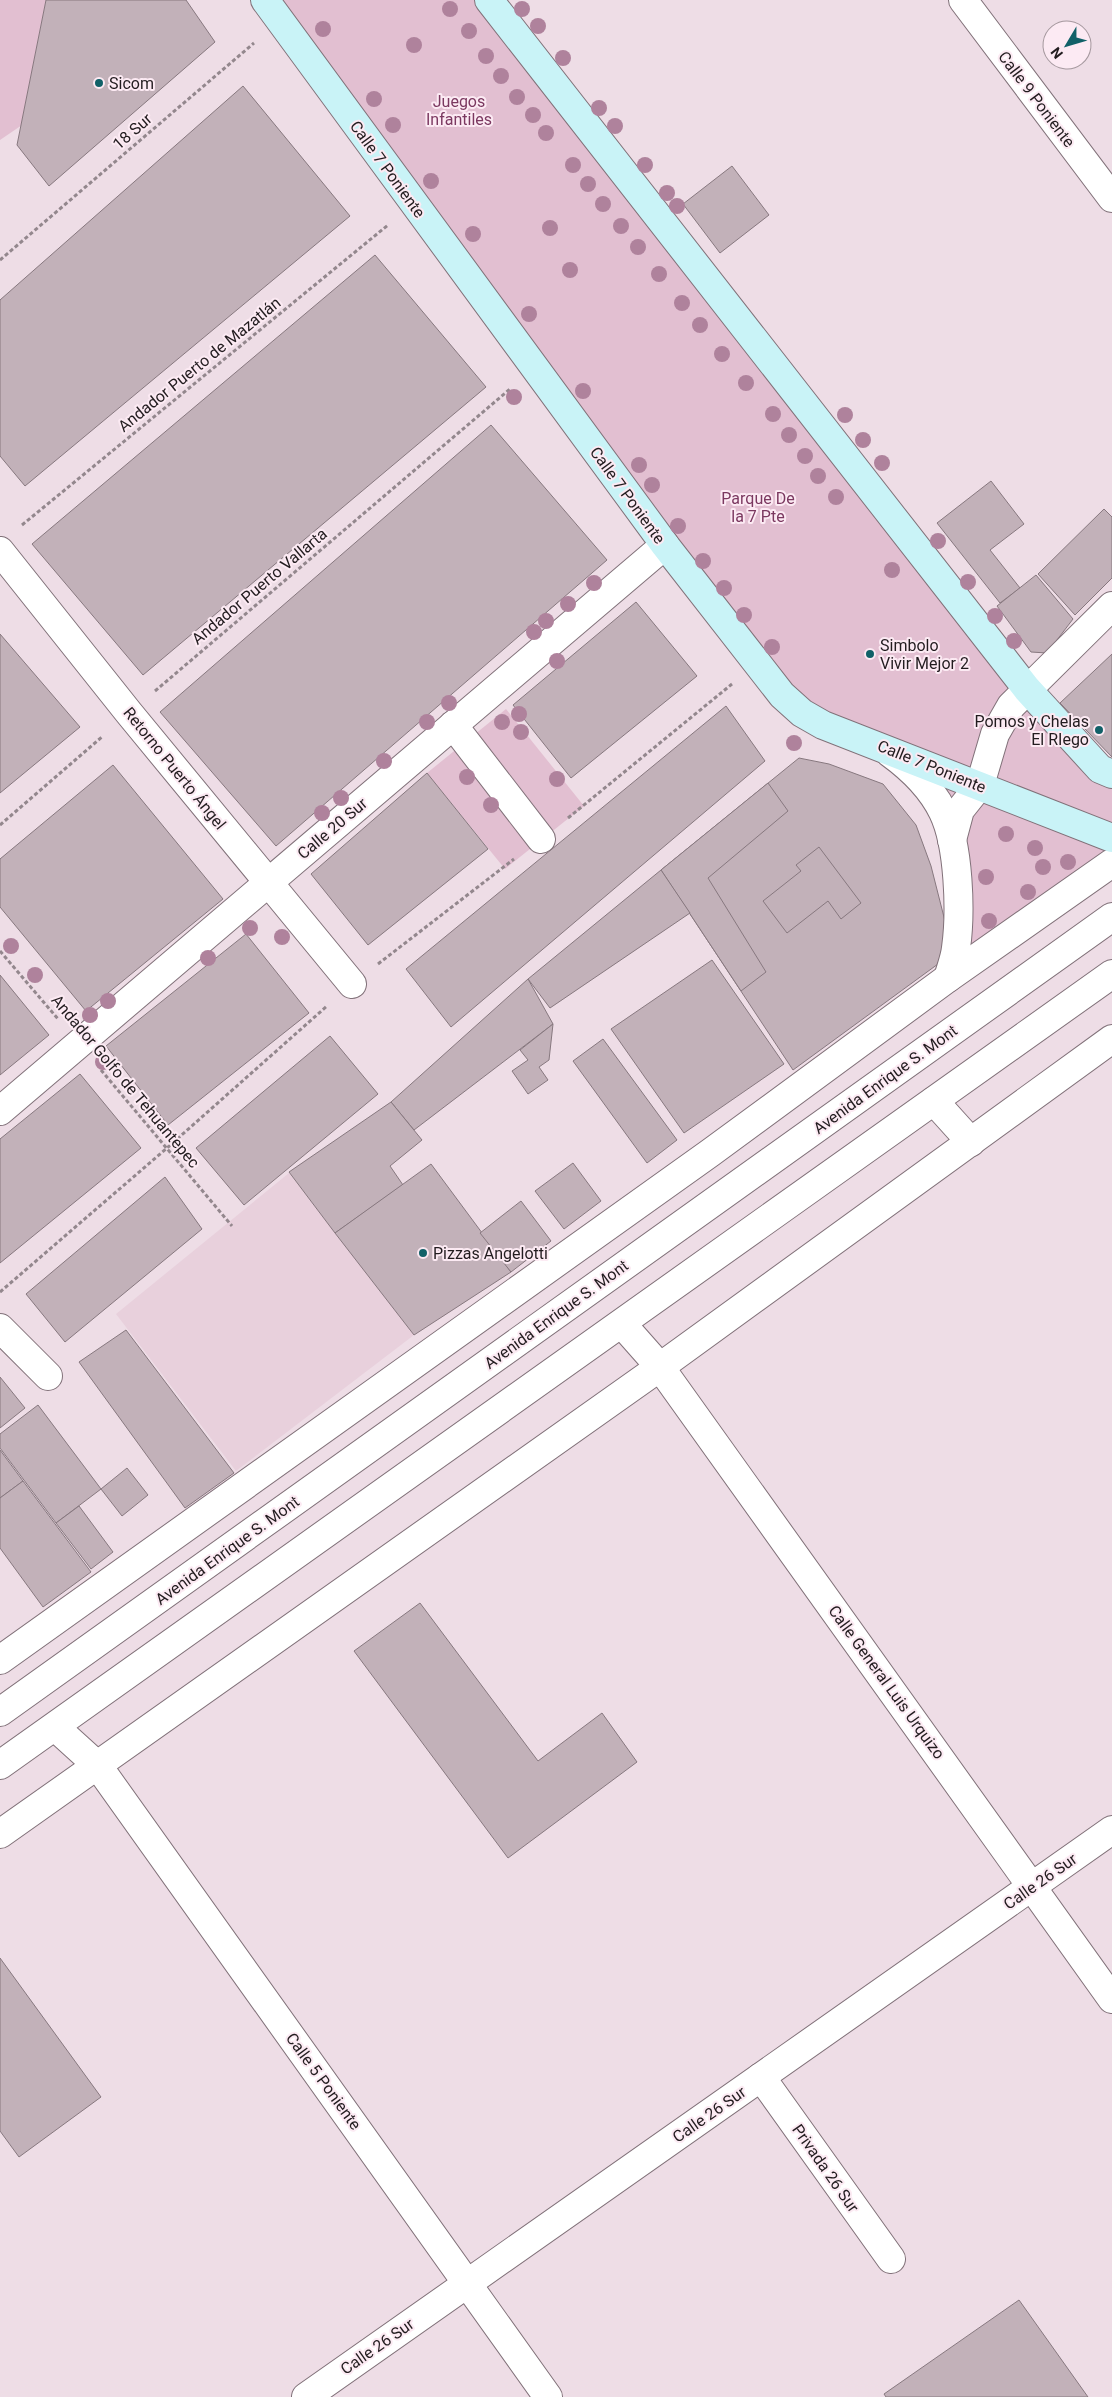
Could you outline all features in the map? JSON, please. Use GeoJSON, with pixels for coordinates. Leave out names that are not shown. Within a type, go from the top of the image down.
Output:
{"type":"FeatureCollection","features":[{"type":"Feature","properties":{"kind":"main road"},"geometry":{"type":"LineString","coordinates":[[489,0],[1027,689],[1100,769],[1112,774]]}},
{"type":"Feature","properties":{"kind":"main road","name":"Calle 7 Poniente"},"geometry":{"type":"LineString","coordinates":[[273,10],[665,545],[782,694],[802,713],[823,724],[1112,838]]}},
{"type":"Feature","properties":{"kind":"street","name":"Calle 9 Poniente"},"geometry":{"type":"LineString","coordinates":[[963,0],[1112,198]]}},
{"type":"Feature","properties":{"kind":"street","name":"Retorno Puerto Ángel"},"geometry":{"type":"LineString","coordinates":[[8,541],[129,713],[352,984]]}},
{"type":"Feature","properties":{"kind":"street","name":"Calle 20 Sur"},"geometry":{"type":"LineString","coordinates":[[0,1111],[665,545]]}},
{"type":"Feature","properties":{"kind":"street"},"geometry":{"type":"LineString","coordinates":[[952,840],[960,810],[980,785],[995,734],[1011,706],[1112,606]]}},
{"type":"Feature","properties":{"kind":"street"},"geometry":{"type":"LineString","coordinates":[[453,725],[541,839]]}},
{"type":"Feature","properties":{"kind":"street"},"geometry":{"type":"LineString","coordinates":[[876,744],[906,764],[926,784],[944,813],[952,840],[959,911],[956,950],[948,978]]}},
{"type":"Feature","properties":{"kind":"street"},"geometry":{"type":"LineString","coordinates":[[0,1660],[640,1204],[948,978],[1112,863]]}},
{"type":"Feature","properties":{"kind":"street","name":"Avenida Enrique S. Mont"},"geometry":{"type":"LineString","coordinates":[[0,1712],[1112,917]]}},
{"type":"Feature","properties":{"kind":"street"},"geometry":{"type":"LineString","coordinates":[[0,1765],[1112,974]]}},
{"type":"Feature","properties":{"kind":"street"},"geometry":{"type":"LineString","coordinates":[[0,1834],[660,1367],[1112,1039]]}},
{"type":"Feature","properties":{"kind":"street"},"geometry":{"type":"LineString","coordinates":[[934,1101],[971,1142]]}},
{"type":"Feature","properties":{"kind":"street","name":"Calle General Luis Urquizo"},"geometry":{"type":"LineString","coordinates":[[622,1324],[660,1367],[1112,1999]]}},
{"type":"Feature","properties":{"kind":"street"},"geometry":{"type":"LineString","coordinates":[[0,1328],[48,1376]]}},
{"type":"Feature","properties":{"kind":"street","name":"Calle 5 Poniente"},"geometry":{"type":"LineString","coordinates":[[55,1726],[98,1766],[468,2282],[548,2397]]}},
{"type":"Feature","properties":{"kind":"street","name":"Calle 26 Sur"},"geometry":{"type":"LineString","coordinates":[[306,2397],[1112,1830]]}},
{"type":"Feature","properties":{"kind":"street","name":"Privada 26 Sur"},"geometry":{"type":"LineString","coordinates":[[761,2077],[891,2259]]}},
{"type":"Feature","properties":{"kind":"path","name":"18 Sur"},"geometry":{"type":"LineString","coordinates":[[0,260],[273,10]]}},
{"type":"Feature","properties":{"kind":"path","name":"Andador Puerto de Mazatlán"},"geometry":{"type":"LineString","coordinates":[[8,541],[414,203]]}},
{"type":"Feature","properties":{"kind":"path","name":"Andador Puerto Vallarta"},"geometry":{"type":"LineString","coordinates":[[0,825],[535,367]]}},
{"type":"Feature","properties":{"kind":"path","name":"Andador Golfo de Tehuantepec"},"geometry":{"type":"LineString","coordinates":[[0,951],[232,1226]]}},
{"type":"Feature","properties":{"kind":"shaded area"},"geometry":{"type":"Polygon","coordinates":[[[289,1173],[414,1335],[236,1471],[116,1314],[289,1173]]]}},
{"type":"Feature","properties":{"kind":"green space"},"geometry":{"type":"Polygon","coordinates":[[[0,0],[46,0],[22,125],[0,140],[0,0]]]}},
{"type":"Feature","properties":{"kind":"green space","name":"Parque De la 7 Pte"},"geometry":{"type":"Polygon","coordinates":[[[265,0],[483,0],[1112,776],[1112,862],[948,978],[959,911],[926,784],[802,713],[265,0]]]}},
{"type":"Feature","properties":{"kind":"green space"},"geometry":{"type":"Polygon","coordinates":[[[506,709],[584,806],[505,869],[427,773],[506,709]]]}},
{"type":"Feature","properties":{"kind":"building","name":"Sicom"},"geometry":{"type":"Polygon","coordinates":[[[46,0],[186,0],[215,42],[49,186],[17,145],[46,0]]]}},
{"type":"Feature","properties":{"kind":"building"},"geometry":{"type":"Polygon","coordinates":[[[243,86],[350,216],[25,486],[0,456],[0,300],[243,86]]]}},
{"type":"Feature","properties":{"kind":"building"},"geometry":{"type":"Polygon","coordinates":[[[732,166],[769,215],[720,253],[683,204],[732,166]]]}},
{"type":"Feature","properties":{"kind":"building"},"geometry":{"type":"Polygon","coordinates":[[[375,255],[486,387],[143,675],[32,544],[375,255]]]}},
{"type":"Feature","properties":{"kind":"building"},"geometry":{"type":"Polygon","coordinates":[[[491,425],[607,560],[276,846],[160,712],[491,425]]]}},
{"type":"Feature","properties":{"kind":"building"},"geometry":{"type":"Polygon","coordinates":[[[991,481],[1024,524],[990,550],[1020,588],[1000,603],[937,523],[991,481]]]}},
{"type":"Feature","properties":{"kind":"building"},"geometry":{"type":"Polygon","coordinates":[[[1104,509],[1112,517],[1112,578],[1075,615],[1038,574],[1104,509]]]}},
{"type":"Feature","properties":{"kind":"building"},"geometry":{"type":"Polygon","coordinates":[[[1036,575],[1073,619],[1047,653],[1031,652],[997,606],[1036,575]]]}},
{"type":"Feature","properties":{"kind":"building"},"geometry":{"type":"Polygon","coordinates":[[[636,602],[697,676],[571,778],[513,705],[636,602]]]}},
{"type":"Feature","properties":{"kind":"building"},"geometry":{"type":"Polygon","coordinates":[[[0,634],[80,727],[0,793],[0,634]]]}},
{"type":"Feature","properties":{"kind":"building","name":"Pomos y Chelas El RIego"},"geometry":{"type":"Polygon","coordinates":[[[1112,654],[1112,757],[1060,703],[1112,654]]]}},
{"type":"Feature","properties":{"kind":"building"},"geometry":{"type":"Polygon","coordinates":[[[726,706],[765,761],[451,1027],[406,969],[726,706]]]}},
{"type":"Feature","properties":{"kind":"building"},"geometry":{"type":"Polygon","coordinates":[[[799,758],[829,764],[883,784],[916,825],[931,866],[947,929],[938,964],[793,1070],[661,870],[799,758]]]}},
{"type":"Feature","properties":{"kind":"building"},"geometry":{"type":"Polygon","coordinates":[[[113,765],[223,899],[86,1011],[0,907],[0,859],[113,765]]]}},
{"type":"Feature","properties":{"kind":"building"},"geometry":{"type":"Polygon","coordinates":[[[427,773],[488,849],[368,945],[311,874],[427,773]]]}},
{"type":"Feature","properties":{"kind":"building"},"geometry":{"type":"Polygon","coordinates":[[[768,783],[788,811],[708,878],[766,972],[741,991],[661,870],[768,783]]]}},
{"type":"Feature","properties":{"kind":"building"},"geometry":{"type":"Polygon","coordinates":[[[819,847],[861,903],[841,919],[828,901],[787,933],[763,901],[801,871],[796,865],[819,847]]]}},
{"type":"Feature","properties":{"kind":"building"},"geometry":{"type":"Polygon","coordinates":[[[661,870],[690,913],[550,1008],[528,979],[661,870]]]}},
{"type":"Feature","properties":{"kind":"building"},"geometry":{"type":"Polygon","coordinates":[[[246,934],[309,1013],[168,1125],[106,1046],[246,934]]]}},
{"type":"Feature","properties":{"kind":"building"},"geometry":{"type":"Polygon","coordinates":[[[712,960],[784,1064],[684,1133],[611,1029],[712,960]]]}},
{"type":"Feature","properties":{"kind":"building"},"geometry":{"type":"Polygon","coordinates":[[[0,975],[49,1035],[0,1075],[0,975]]]}},
{"type":"Feature","properties":{"kind":"building"},"geometry":{"type":"Polygon","coordinates":[[[528,979],[553,1024],[414,1130],[391,1102],[528,979]]]}},
{"type":"Feature","properties":{"kind":"building"},"geometry":{"type":"Polygon","coordinates":[[[553,1024],[549,1060],[539,1067],[548,1080],[528,1094],[512,1071],[528,1060],[520,1050],[553,1024]]]}},
{"type":"Feature","properties":{"kind":"building"},"geometry":{"type":"Polygon","coordinates":[[[330,1036],[378,1094],[244,1205],[196,1148],[330,1036]]]}},
{"type":"Feature","properties":{"kind":"building"},"geometry":{"type":"Polygon","coordinates":[[[603,1039],[677,1140],[647,1163],[573,1061],[603,1039]]]}},
{"type":"Feature","properties":{"kind":"building"},"geometry":{"type":"Polygon","coordinates":[[[80,1074],[141,1148],[0,1263],[0,1139],[80,1074]]]}},
{"type":"Feature","properties":{"kind":"building"},"geometry":{"type":"Polygon","coordinates":[[[391,1102],[422,1140],[390,1166],[403,1185],[335,1233],[289,1172],[391,1102]]]}},
{"type":"Feature","properties":{"kind":"building"},"geometry":{"type":"Polygon","coordinates":[[[573,1163],[601,1201],[564,1229],[535,1191],[573,1163]]]}},
{"type":"Feature","properties":{"kind":"building","name":"Pizzas Angelotti"},"geometry":{"type":"Polygon","coordinates":[[[431,1164],[511,1272],[414,1335],[335,1233],[431,1164]]]}},
{"type":"Feature","properties":{"kind":"building"},"geometry":{"type":"Polygon","coordinates":[[[165,1177],[202,1229],[65,1342],[26,1294],[165,1177]]]}},
{"type":"Feature","properties":{"kind":"building"},"geometry":{"type":"Polygon","coordinates":[[[521,1201],[551,1241],[511,1272],[480,1233],[521,1201]]]}},
{"type":"Feature","properties":{"kind":"building"},"geometry":{"type":"Polygon","coordinates":[[[126,1330],[234,1473],[185,1508],[79,1362],[126,1330]]]}},
{"type":"Feature","properties":{"kind":"building"},"geometry":{"type":"Polygon","coordinates":[[[0,1377],[25,1408],[0,1428],[0,1377]]]}},
{"type":"Feature","properties":{"kind":"building"},"geometry":{"type":"Polygon","coordinates":[[[38,1405],[101,1489],[56,1523],[0,1448],[0,1434],[38,1405]]]}},
{"type":"Feature","properties":{"kind":"building"},"geometry":{"type":"Polygon","coordinates":[[[0,1450],[23,1481],[0,1498],[0,1450]]]}},
{"type":"Feature","properties":{"kind":"building"},"geometry":{"type":"Polygon","coordinates":[[[127,1468],[148,1495],[122,1516],[101,1489],[127,1468]]]}},
{"type":"Feature","properties":{"kind":"building"},"geometry":{"type":"Polygon","coordinates":[[[23,1481],[91,1572],[43,1607],[0,1548],[0,1498],[23,1481]]]}},
{"type":"Feature","properties":{"kind":"building"},"geometry":{"type":"Polygon","coordinates":[[[79,1506],[113,1552],[91,1569],[56,1523],[79,1506]]]}},
{"type":"Feature","properties":{"kind":"building"},"geometry":{"type":"Polygon","coordinates":[[[420,1603],[538,1761],[602,1713],[637,1762],[508,1858],[354,1651],[420,1603]]]}},
{"type":"Feature","properties":{"kind":"building"},"geometry":{"type":"Polygon","coordinates":[[[0,1958],[101,2097],[19,2157],[0,2131],[0,1958]]]}},
{"type":"Feature","properties":{"kind":"building"},"geometry":{"type":"Polygon","coordinates":[[[1019,2300],[1088,2397],[886,2397],[884,2394],[1019,2300]]]}},
{"type":"Feature","properties":{"kind":"place","name":"Sicom"},"geometry":{"type":"Point","coordinates":[99,83]}},
{"type":"Feature","properties":{"kind":"place","name":"Simbolo Vivir Mejor 2"},"geometry":{"type":"Point","coordinates":[870,654]}},
{"type":"Feature","properties":{"kind":"place","name":"Pomos y Chelas El RIego"},"geometry":{"type":"Point","coordinates":[1099,730]}},
{"type":"Feature","properties":{"kind":"place","name":"Pizzas Angelotti"},"geometry":{"type":"Point","coordinates":[423,1253]}},
{"type":"Feature","properties":{"kind":"park label","name":"Juegos Infantiles"},"geometry":{"type":"Point","coordinates":[459,110]}}]}
